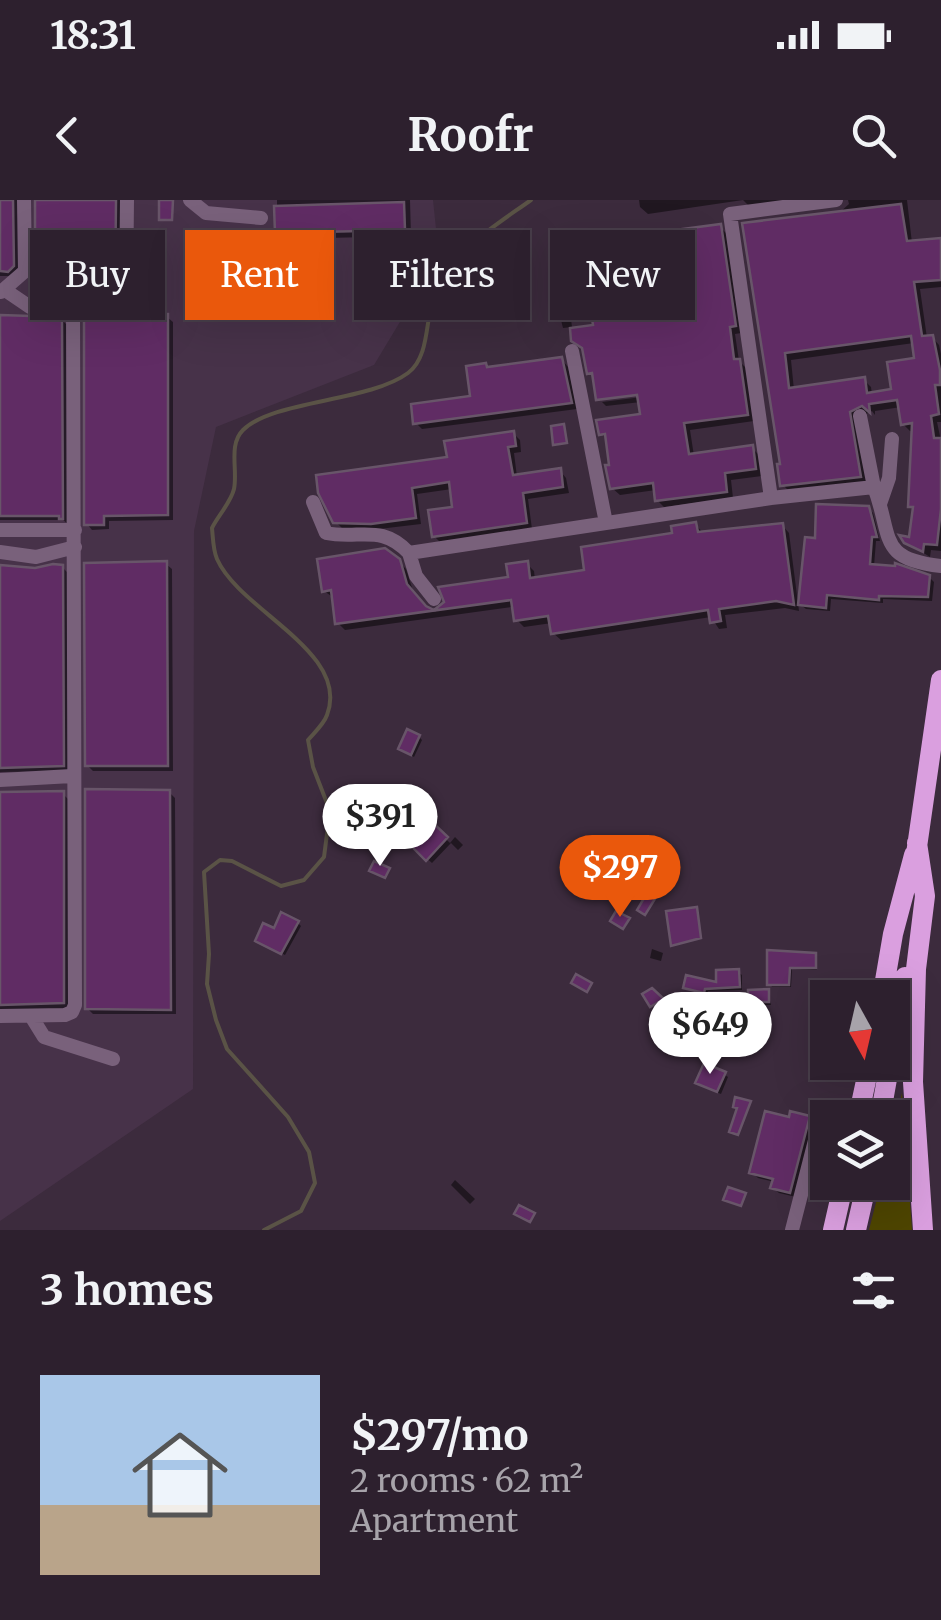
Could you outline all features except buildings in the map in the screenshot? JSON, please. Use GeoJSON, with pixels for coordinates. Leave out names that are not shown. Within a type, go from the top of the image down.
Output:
{"type":"FeatureCollection","features":[{"type":"Feature","properties":{"kind":"highway"},"geometry":{"type":"LineString","coordinates":[[904,980],[911,938],[917,843],[941,680]]}},
{"type":"Feature","properties":{"kind":"highway"},"geometry":{"type":"LineString","coordinates":[[885,980],[917,843]]}},
{"type":"Feature","properties":{"kind":"highway"},"geometry":{"type":"LineString","coordinates":[[917,843],[925,896],[916,968],[913,1082],[923,1230]]}},
{"type":"Feature","properties":{"kind":"highway"},"geometry":{"type":"LineString","coordinates":[[829,1230],[839,1200]]}},
{"type":"Feature","properties":{"kind":"highway"},"geometry":{"type":"LineString","coordinates":[[856,1230],[863,1200]]}},
{"type":"Feature","properties":{"kind":"lane"},"geometry":{"type":"LineString","coordinates":[[24,200],[25,271],[2,291],[30,307]]}},
{"type":"Feature","properties":{"kind":"lane"},"geometry":{"type":"LineString","coordinates":[[126,230],[127,200]]}},
{"type":"Feature","properties":{"kind":"lane"},"geometry":{"type":"LineString","coordinates":[[190,200],[206,213],[261,218]]}},
{"type":"Feature","properties":{"kind":"lane"},"geometry":{"type":"LineString","coordinates":[[771,498],[729,207],[836,200]]}},
{"type":"Feature","properties":{"kind":"lane"},"geometry":{"type":"LineString","coordinates":[[1,1016],[65,1015],[75,1005],[74,320]]}},
{"type":"Feature","properties":{"kind":"lane"},"geometry":{"type":"LineString","coordinates":[[572,351],[606,522]]}},
{"type":"Feature","properties":{"kind":"lane"},"geometry":{"type":"LineString","coordinates":[[860,416],[874,488],[898,554],[910,562],[941,566]]}},
{"type":"Feature","properties":{"kind":"lane"},"geometry":{"type":"LineString","coordinates":[[880,504],[888,478],[892,440]]}},
{"type":"Feature","properties":{"kind":"lane"},"geometry":{"type":"LineString","coordinates":[[408,552],[771,498],[874,488]]}},
{"type":"Feature","properties":{"kind":"lane"},"geometry":{"type":"LineString","coordinates":[[313,502],[326,533],[380,534],[396,541],[408,552],[416,576],[434,599]]}},
{"type":"Feature","properties":{"kind":"lane"},"geometry":{"type":"LineString","coordinates":[[0,530],[74,530]]}},
{"type":"Feature","properties":{"kind":"lane"},"geometry":{"type":"LineString","coordinates":[[0,552],[36,557],[75,547]]}},
{"type":"Feature","properties":{"kind":"lane"},"geometry":{"type":"LineString","coordinates":[[0,780],[72,776]]}},
{"type":"Feature","properties":{"kind":"lane"},"geometry":{"type":"LineString","coordinates":[[1,1016],[44,1037],[113,1059]]}},
{"type":"Feature","properties":{"kind":"lane"},"geometry":{"type":"LineString","coordinates":[[30,1016],[44,1037]]}},
{"type":"Feature","properties":{"kind":"lane"},"geometry":{"type":"LineString","coordinates":[[792,1230],[810,1159]]}},
{"type":"Feature","properties":{"kind":"shaded area"},"geometry":{"type":"Polygon","coordinates":[[[0,200],[433,200],[436,230],[354,230],[354,320],[401,320],[374,365],[216,427],[194,531],[193,1089],[0,1221],[0,200]]]}},
{"type":"Feature","properties":{"kind":"shaded area"},"geometry":{"type":"Polygon","coordinates":[[[877,1200],[910,1200],[912,1230],[869,1230],[877,1200]]]}},
{"type":"Feature","properties":{"kind":"waterway"},"geometry":{"type":"LineString","coordinates":[[264,1230],[301,1211],[315,1183],[309,1152],[288,1117],[227,1049],[216,1020],[207,984],[204,872],[220,860],[232,861],[281,886],[304,880],[324,857],[330,811],[313,767],[308,740],[326,718],[330,692],[323,671],[309,652],[229,578],[216,555],[212,528],[234,489],[236,443],[243,430],[276,413],[370,390],[408,373],[421,355],[433,297],[445,273],[478,238],[531,200]]}}]}
